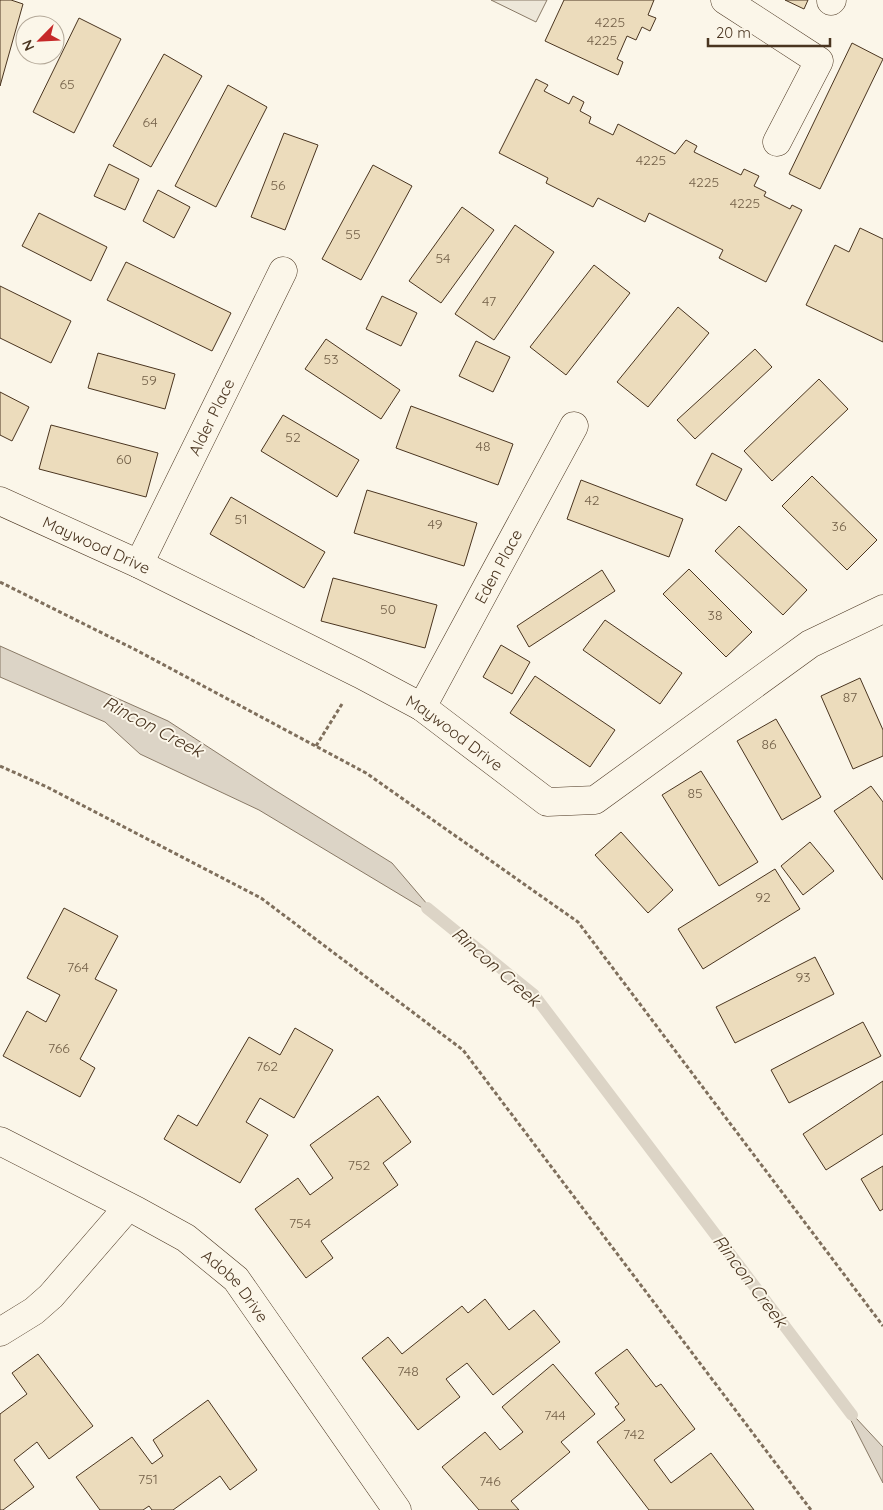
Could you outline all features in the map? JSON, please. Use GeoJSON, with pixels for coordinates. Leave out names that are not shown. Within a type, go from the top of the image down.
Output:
{"type":"FeatureCollection","features":[{"type":"Feature","properties":{"kind":"street"},"geometry":{"type":"LineString","coordinates":[[724,0],[819,61],[777,142]]}},
{"type":"Feature","properties":{"kind":"street","name":"Alder Place"},"geometry":{"type":"LineString","coordinates":[[139,564],[283,271]]}},
{"type":"Feature","properties":{"kind":"street","name":"Eden Place"},"geometry":{"type":"LineString","coordinates":[[422,706],[574,426]]}},
{"type":"Feature","properties":{"kind":"street","name":"Maywood Drive"},"geometry":{"type":"LineString","coordinates":[[0,501],[139,564],[422,706],[547,802],[595,800],[810,644],[883,609]]}},
{"type":"Feature","properties":{"kind":"street","name":"Adobe Drive"},"geometry":{"type":"LineString","coordinates":[[0,1141],[186,1238],[236,1279],[397,1510]]}},
{"type":"Feature","properties":{"kind":"street"},"geometry":{"type":"LineString","coordinates":[[0,1332],[34,1311],[52,1296],[128,1207]]}},
{"type":"Feature","properties":{"kind":"path"},"geometry":{"type":"LineString","coordinates":[[0,582],[136,650],[366,773],[578,922],[883,1326]]}},
{"type":"Feature","properties":{"kind":"path"},"geometry":{"type":"LineString","coordinates":[[316,746],[360,674]]}},
{"type":"Feature","properties":{"kind":"path"},"geometry":{"type":"LineString","coordinates":[[0,766],[47,787],[261,898],[463,1050],[811,1510]]}},
{"type":"Feature","properties":{"kind":"shaded area"},"geometry":{"type":"Polygon","coordinates":[[[491,0],[547,0],[536,22],[491,0]]]}},
{"type":"Feature","properties":{"kind":"water"},"geometry":{"type":"Polygon","coordinates":[[[0,646],[168,721],[392,863],[439,918],[259,810],[140,754],[105,722],[0,677],[0,646]]]}},
{"type":"Feature","properties":{"kind":"water"},"geometry":{"type":"Polygon","coordinates":[[[842,1403],[883,1447],[883,1483],[842,1403]]]}},
{"type":"Feature","properties":{"kind":"building"},"geometry":{"type":"Polygon","coordinates":[[[0,0],[11,0],[23,4],[20,15],[15,15],[15,33],[0,86],[0,0]]]}},
{"type":"Feature","properties":{"kind":"building"},"geometry":{"type":"Polygon","coordinates":[[[564,0],[654,0],[648,15],[656,18],[650,31],[642,27],[636,40],[627,36],[617,59],[623,62],[618,75],[545,41],[564,0]]]}},
{"type":"Feature","properties":{"kind":"building"},"geometry":{"type":"Polygon","coordinates":[[[785,0],[808,0],[804,9],[785,0]]]}},
{"type":"Feature","properties":{"kind":"building"},"geometry":{"type":"Polygon","coordinates":[[[79,18],[121,39],[74,133],[33,112],[56,65],[65,65],[65,47],[79,18]]]}},
{"type":"Feature","properties":{"kind":"building"},"geometry":{"type":"Polygon","coordinates":[[[852,43],[883,59],[820,189],[789,174],[852,43]]]}},
{"type":"Feature","properties":{"kind":"building"},"geometry":{"type":"Polygon","coordinates":[[[164,54],[202,76],[151,167],[113,146],[164,54]]]}},
{"type":"Feature","properties":{"kind":"building"},"geometry":{"type":"Polygon","coordinates":[[[536,79],[548,85],[544,91],[569,104],[573,96],[584,102],[580,111],[591,117],[589,123],[613,135],[618,124],[675,154],[686,140],[697,146],[694,152],[741,175],[744,169],[759,176],[754,186],[766,192],[764,196],[790,209],[792,205],[802,210],[766,282],[719,258],[723,250],[649,213],[645,222],[598,198],[593,207],[546,183],[548,178],[499,153],[536,79]]]}},
{"type":"Feature","properties":{"kind":"building"},"geometry":{"type":"Polygon","coordinates":[[[228,85],[267,107],[216,207],[175,186],[228,85]]]}},
{"type":"Feature","properties":{"kind":"building"},"geometry":{"type":"Polygon","coordinates":[[[284,133],[318,145],[285,230],[251,217],[284,133]]]}},
{"type":"Feature","properties":{"kind":"building"},"geometry":{"type":"Polygon","coordinates":[[[109,164],[139,179],[125,210],[94,196],[109,164]]]}},
{"type":"Feature","properties":{"kind":"building"},"geometry":{"type":"Polygon","coordinates":[[[373,165],[412,186],[361,280],[322,259],[373,165]]]}},
{"type":"Feature","properties":{"kind":"building"},"geometry":{"type":"Polygon","coordinates":[[[158,190],[190,207],[174,238],[143,221],[158,190]]]}},
{"type":"Feature","properties":{"kind":"building"},"geometry":{"type":"Polygon","coordinates":[[[462,207],[494,230],[441,303],[409,281],[462,207]]]}},
{"type":"Feature","properties":{"kind":"building"},"geometry":{"type":"Polygon","coordinates":[[[39,213],[107,247],[91,281],[22,246],[39,213]]]}},
{"type":"Feature","properties":{"kind":"building"},"geometry":{"type":"Polygon","coordinates":[[[515,225],[554,252],[494,340],[455,314],[515,225]]]}},
{"type":"Feature","properties":{"kind":"building"},"geometry":{"type":"Polygon","coordinates":[[[860,228],[883,239],[883,342],[806,305],[835,245],[849,252],[860,228]]]}},
{"type":"Feature","properties":{"kind":"building"},"geometry":{"type":"Polygon","coordinates":[[[126,262],[231,313],[212,351],[107,300],[126,262]]]}},
{"type":"Feature","properties":{"kind":"building"},"geometry":{"type":"Polygon","coordinates":[[[594,265],[630,293],[566,375],[530,347],[594,265]]]}},
{"type":"Feature","properties":{"kind":"building"},"geometry":{"type":"Polygon","coordinates":[[[0,286],[71,321],[51,363],[0,338],[0,286]]]}},
{"type":"Feature","properties":{"kind":"building"},"geometry":{"type":"Polygon","coordinates":[[[382,296],[417,313],[401,346],[366,329],[382,296]]]}},
{"type":"Feature","properties":{"kind":"building"},"geometry":{"type":"Polygon","coordinates":[[[678,307],[709,333],[648,407],[617,382],[678,307]]]}},
{"type":"Feature","properties":{"kind":"building"},"geometry":{"type":"Polygon","coordinates":[[[326,339],[400,390],[381,419],[305,369],[326,339]]]}},
{"type":"Feature","properties":{"kind":"building"},"geometry":{"type":"Polygon","coordinates":[[[476,341],[510,357],[493,392],[459,376],[476,341]]]}},
{"type":"Feature","properties":{"kind":"building"},"geometry":{"type":"Polygon","coordinates":[[[755,349],[772,367],[695,439],[677,420],[755,349]]]}},
{"type":"Feature","properties":{"kind":"building"},"geometry":{"type":"Polygon","coordinates":[[[98,353],[175,374],[165,409],[88,388],[98,353]]]}},
{"type":"Feature","properties":{"kind":"building"},"geometry":{"type":"Polygon","coordinates":[[[819,379],[848,409],[772,481],[744,451],[819,379]]]}},
{"type":"Feature","properties":{"kind":"building"},"geometry":{"type":"Polygon","coordinates":[[[0,392],[29,407],[12,441],[0,435],[0,392]]]}},
{"type":"Feature","properties":{"kind":"building"},"geometry":{"type":"Polygon","coordinates":[[[411,406],[513,444],[498,485],[396,448],[411,406]]]}},
{"type":"Feature","properties":{"kind":"building"},"geometry":{"type":"Polygon","coordinates":[[[283,415],[359,460],[337,497],[261,451],[283,415]]]}},
{"type":"Feature","properties":{"kind":"building"},"geometry":{"type":"Polygon","coordinates":[[[51,425],[158,453],[146,497],[39,469],[51,425]]]}},
{"type":"Feature","properties":{"kind":"building"},"geometry":{"type":"Polygon","coordinates":[[[712,453],[742,469],[726,501],[696,485],[712,453]]]}},
{"type":"Feature","properties":{"kind":"building"},"geometry":{"type":"Polygon","coordinates":[[[812,476],[877,540],[847,570],[782,506],[812,476]]]}},
{"type":"Feature","properties":{"kind":"building"},"geometry":{"type":"Polygon","coordinates":[[[581,480],[683,519],[669,557],[567,519],[581,480]]]}},
{"type":"Feature","properties":{"kind":"building"},"geometry":{"type":"Polygon","coordinates":[[[367,490],[477,523],[464,566],[354,533],[367,490]]]}},
{"type":"Feature","properties":{"kind":"building"},"geometry":{"type":"Polygon","coordinates":[[[231,497],[325,552],[304,588],[210,534],[231,497]]]}},
{"type":"Feature","properties":{"kind":"building"},"geometry":{"type":"Polygon","coordinates":[[[739,526],[807,590],[783,615],[715,551],[739,526]]]}},
{"type":"Feature","properties":{"kind":"building"},"geometry":{"type":"Polygon","coordinates":[[[689,569],[752,632],[726,657],[663,594],[689,569]]]}},
{"type":"Feature","properties":{"kind":"building"},"geometry":{"type":"Polygon","coordinates":[[[602,570],[615,591],[529,647],[517,626],[602,570]]]}},
{"type":"Feature","properties":{"kind":"building"},"geometry":{"type":"Polygon","coordinates":[[[333,578],[437,605],[425,648],[321,621],[333,578]]]}},
{"type":"Feature","properties":{"kind":"building"},"geometry":{"type":"Polygon","coordinates":[[[605,620],[682,673],[660,704],[583,650],[605,620]]]}},
{"type":"Feature","properties":{"kind":"building"},"geometry":{"type":"Polygon","coordinates":[[[501,645],[530,662],[512,694],[483,677],[501,645]]]}},
{"type":"Feature","properties":{"kind":"building"},"geometry":{"type":"Polygon","coordinates":[[[535,676],[615,730],[590,767],[510,713],[535,676]]]}},
{"type":"Feature","properties":{"kind":"building"},"geometry":{"type":"Polygon","coordinates":[[[860,678],[883,730],[883,756],[853,769],[821,696],[860,678]]]}},
{"type":"Feature","properties":{"kind":"building"},"geometry":{"type":"Polygon","coordinates":[[[776,719],[821,797],[782,820],[737,741],[776,719]]]}},
{"type":"Feature","properties":{"kind":"building"},"geometry":{"type":"Polygon","coordinates":[[[701,771],[758,862],[719,886],[662,795],[701,771]]]}},
{"type":"Feature","properties":{"kind":"building"},"geometry":{"type":"Polygon","coordinates":[[[871,786],[883,802],[883,880],[834,811],[871,786]]]}},
{"type":"Feature","properties":{"kind":"building"},"geometry":{"type":"Polygon","coordinates":[[[621,832],[673,890],[648,913],[595,855],[621,832]]]}},
{"type":"Feature","properties":{"kind":"building"},"geometry":{"type":"Polygon","coordinates":[[[810,842],[834,871],[803,895],[781,866],[810,842]]]}},
{"type":"Feature","properties":{"kind":"building"},"geometry":{"type":"Polygon","coordinates":[[[775,869],[800,909],[703,969],[678,929],[775,869]]]}},
{"type":"Feature","properties":{"kind":"building"},"geometry":{"type":"Polygon","coordinates":[[[64,908],[118,936],[95,979],[117,990],[80,1059],[95,1068],[80,1097],[3,1056],[27,1011],[46,1022],[60,995],[27,978],[64,908]]]}},
{"type":"Feature","properties":{"kind":"building"},"geometry":{"type":"Polygon","coordinates":[[[815,957],[834,994],[735,1043],[716,1007],[815,957]]]}},
{"type":"Feature","properties":{"kind":"building"},"geometry":{"type":"Polygon","coordinates":[[[863,1022],[881,1056],[789,1103],[771,1070],[863,1022]]]}},
{"type":"Feature","properties":{"kind":"building"},"geometry":{"type":"Polygon","coordinates":[[[295,1028],[333,1050],[294,1118],[260,1098],[246,1122],[268,1135],[240,1183],[164,1139],[178,1115],[197,1126],[249,1037],[280,1055],[295,1028]]]}},
{"type":"Feature","properties":{"kind":"building"},"geometry":{"type":"Polygon","coordinates":[[[883,1081],[883,1134],[826,1170],[803,1134],[883,1081]]]}},
{"type":"Feature","properties":{"kind":"building"},"geometry":{"type":"Polygon","coordinates":[[[378,1096],[411,1142],[383,1163],[398,1185],[321,1241],[333,1258],[306,1278],[255,1209],[298,1178],[310,1195],[333,1178],[310,1145],[378,1096]]]}},
{"type":"Feature","properties":{"kind":"building"},"geometry":{"type":"Polygon","coordinates":[[[883,1166],[883,1209],[880,1211],[861,1179],[883,1166]]]}},
{"type":"Feature","properties":{"kind":"building"},"geometry":{"type":"Polygon","coordinates":[[[485,1299],[509,1330],[534,1310],[560,1342],[493,1395],[467,1363],[446,1379],[460,1397],[418,1430],[362,1358],[388,1337],[402,1354],[462,1306],[468,1313],[485,1299]]]}},
{"type":"Feature","properties":{"kind":"building"},"geometry":{"type":"Polygon","coordinates":[[[627,1349],[656,1387],[661,1384],[695,1429],[654,1460],[671,1483],[711,1453],[754,1510],[649,1510],[597,1442],[625,1420],[615,1407],[619,1404],[595,1373],[627,1349]]]}},
{"type":"Feature","properties":{"kind":"building"},"geometry":{"type":"Polygon","coordinates":[[[38,1354],[93,1426],[49,1459],[37,1442],[14,1460],[34,1487],[3,1510],[0,1510],[0,1414],[27,1394],[12,1373],[38,1354]]]}},
{"type":"Feature","properties":{"kind":"building"},"geometry":{"type":"Polygon","coordinates":[[[553,1364],[595,1414],[561,1442],[570,1452],[511,1501],[519,1510],[479,1510],[442,1467],[485,1432],[500,1450],[523,1432],[502,1407],[553,1364]]]}},
{"type":"Feature","properties":{"kind":"building"},"geometry":{"type":"Polygon","coordinates":[[[208,1400],[257,1470],[230,1490],[220,1476],[173,1510],[152,1510],[149,1506],[143,1510],[100,1510],[76,1477],[132,1437],[152,1464],[163,1456],[153,1440],[208,1400]]]}},
{"type":"Feature","properties":{"kind":"waterway","name":"Rincon Creek"},"geometry":{"type":"LineString","coordinates":[[427,908],[534,995],[852,1415]]}}]}
